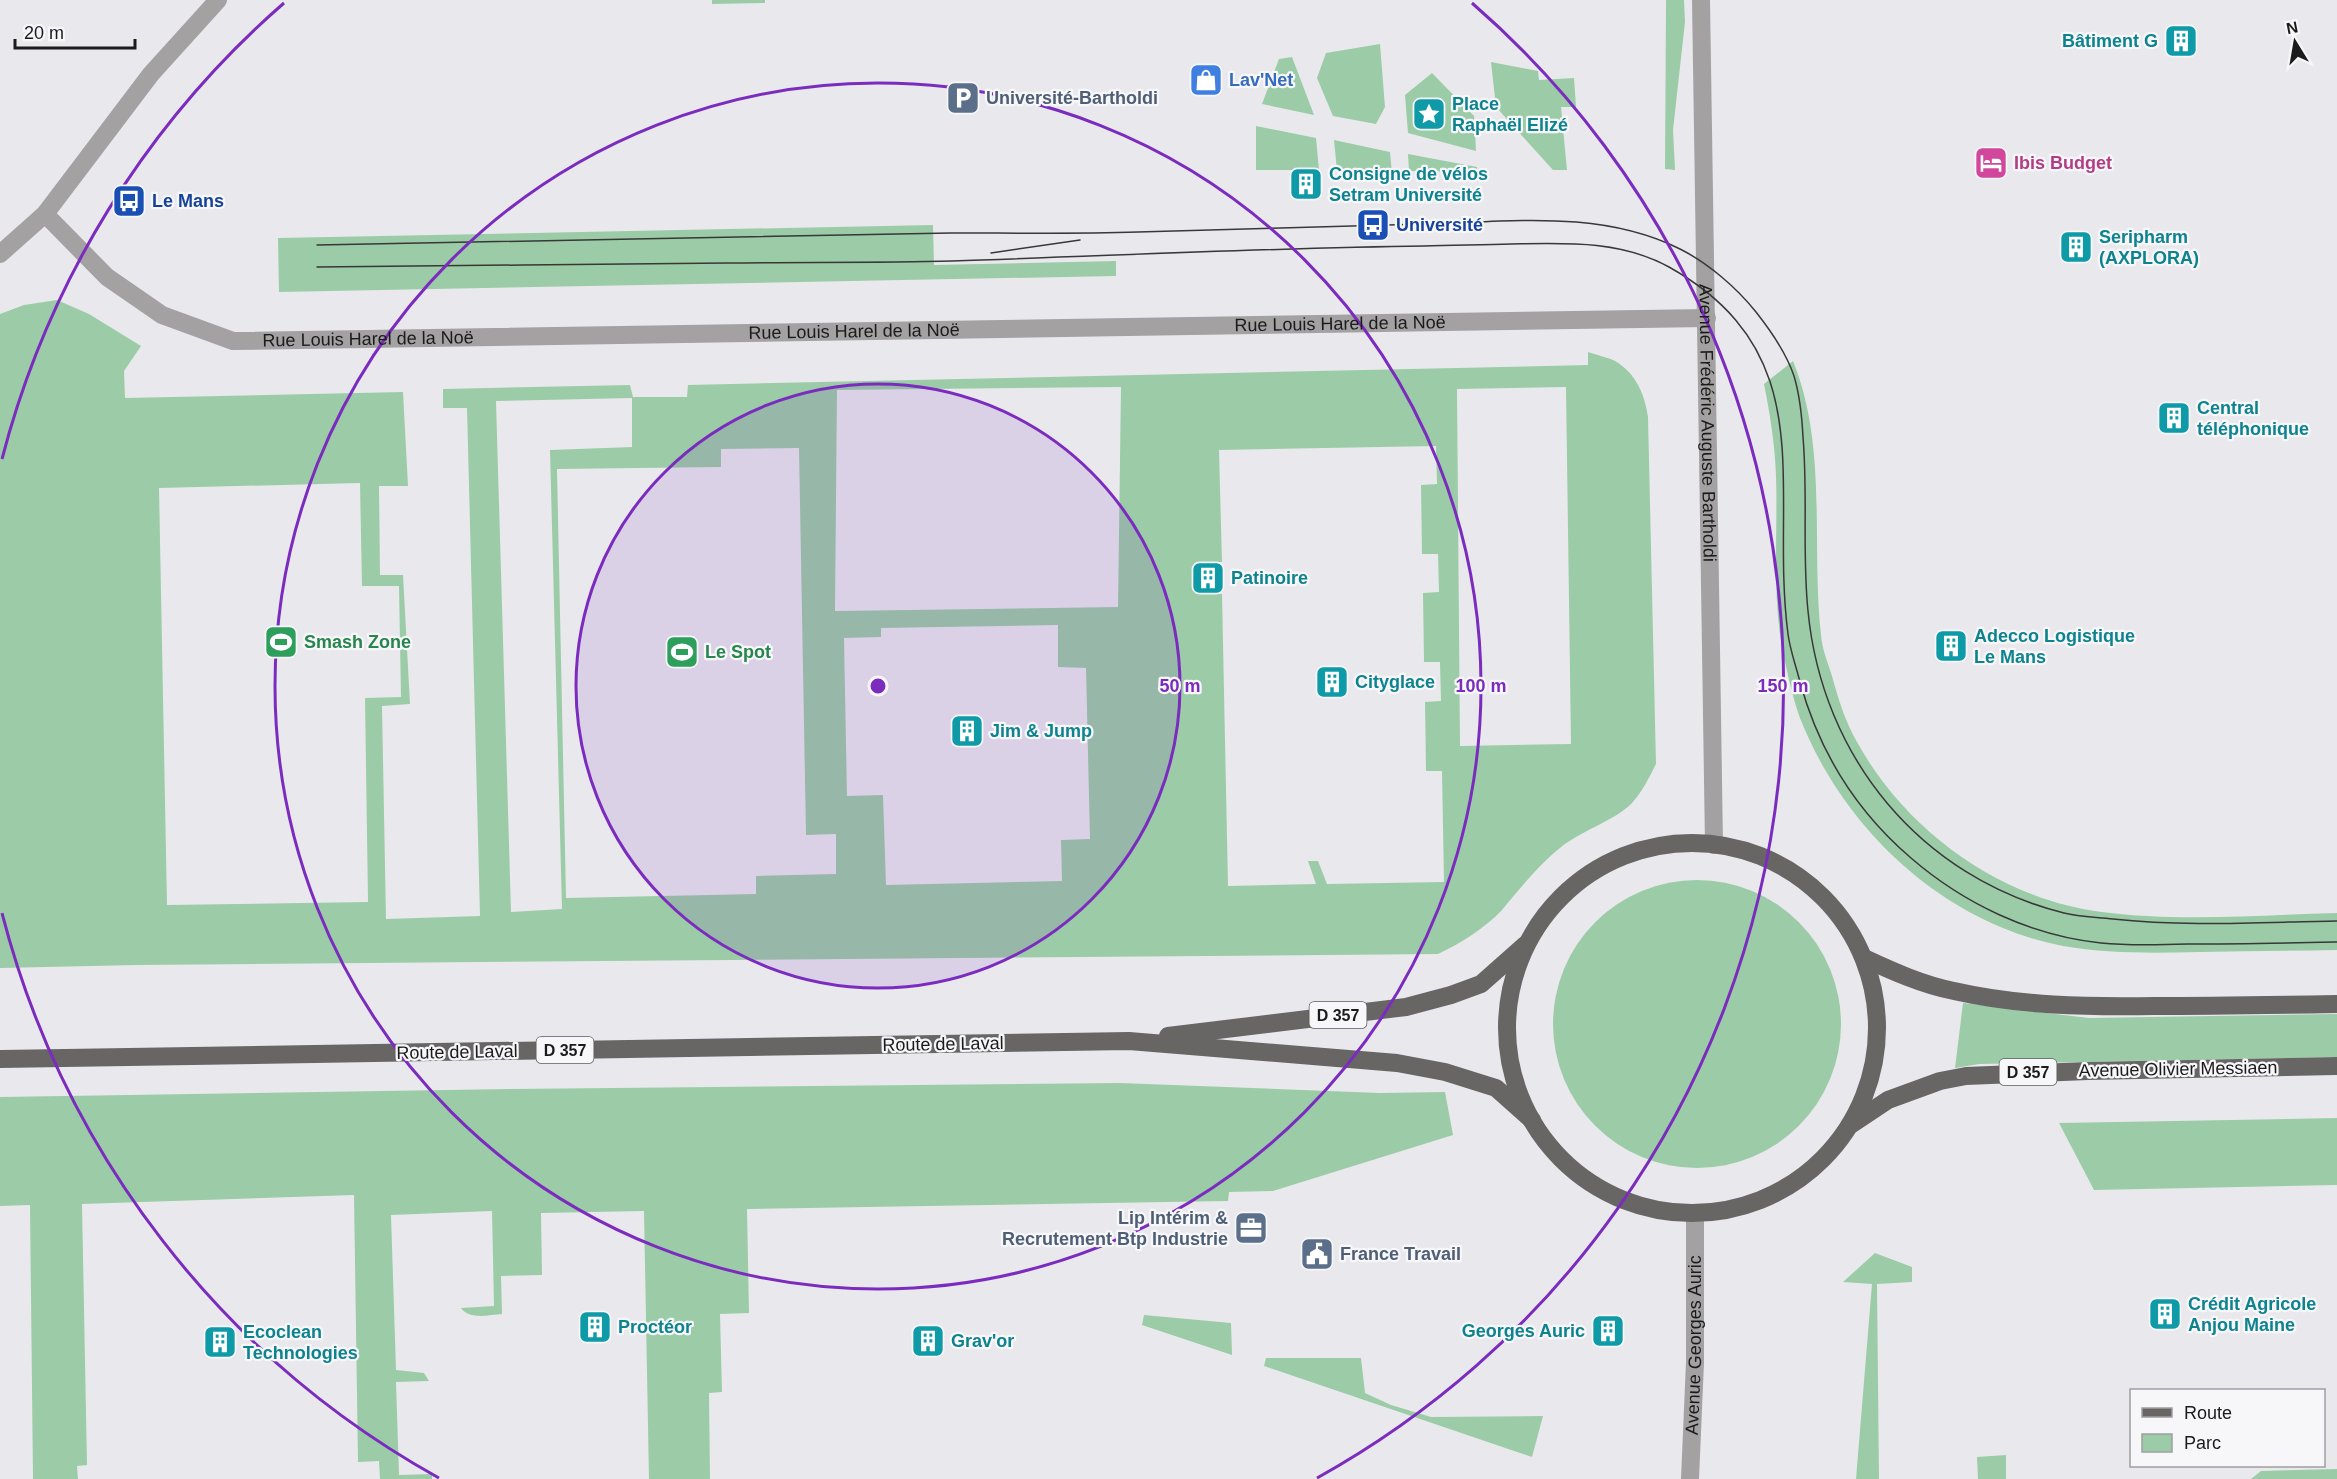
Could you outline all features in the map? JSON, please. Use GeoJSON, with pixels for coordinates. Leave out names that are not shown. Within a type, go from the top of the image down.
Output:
{"type":"FeatureCollection","features":[{"type":"Feature","properties":{"kind":"main road"},"geometry":{"type":"LineString","coordinates":[[1689,843],[1714,844],[1755,853],[1797,876],[1833,908],[1849,930],[1864,958],[1875,995],[1877,1034],[1872,1072],[1859,1108],[1834,1148],[1809,1172],[1762,1199],[1738,1208],[1677,1213],[1649,1208],[1606,1192],[1561,1159],[1532,1120],[1523,1103],[1514,1077],[1508,1032],[1513,986],[1529,942],[1548,913],[1568,891],[1594,872],[1634,853],[1661,846],[1689,843]]}},
{"type":"Feature","properties":{"kind":"main road","name":"Route de Laval"},"geometry":{"type":"LineString","coordinates":[[1129,1041],[1406,1007],[1481,984],[1529,942]]}},
{"type":"Feature","properties":{"kind":"main road"},"geometry":{"type":"LineString","coordinates":[[1864,958],[1894,972],[1952,991],[1999,1000],[2090,1006],[2337,1004]]}},
{"type":"Feature","properties":{"kind":"main road","name":"Route de Laval"},"geometry":{"type":"LineString","coordinates":[[0,1059],[1129,1041],[1397,1063],[1445,1072],[1496,1088],[1532,1120]]}},
{"type":"Feature","properties":{"kind":"main road","name":"Avenue Olivier Messiaen"},"geometry":{"type":"LineString","coordinates":[[1850,1125],[1888,1100],[1940,1082],[1966,1076],[2064,1071],[2337,1066]]}},
{"type":"Feature","properties":{"kind":"street"},"geometry":{"type":"LineString","coordinates":[[0,254],[45,214],[151,74],[218,0]]}},
{"type":"Feature","properties":{"kind":"street","name":"Avenue Frédéric Auguste Bartholdi"},"geometry":{"type":"LineString","coordinates":[[1701,0],[1714,844]]}},
{"type":"Feature","properties":{"kind":"street","name":"Rue Louis Harel de la Noë"},"geometry":{"type":"LineString","coordinates":[[45,214],[107,277],[162,315],[233,341],[1707,318]]}},
{"type":"Feature","properties":{"kind":"street","name":"Avenue Georges Auric"},"geometry":{"type":"LineString","coordinates":[[1690,1479],[1695,1362],[1695,1213]]}},
{"type":"Feature","properties":{"kind":"green space"},"geometry":{"type":"Polygon","coordinates":[[[712,0],[765,0],[765,3],[712,4],[712,0]]]}},
{"type":"Feature","properties":{"kind":"green space"},"geometry":{"type":"Polygon","coordinates":[[[1666,0],[1684,0],[1685,22],[1673,130],[1675,170],[1665,169],[1666,0]]]}},
{"type":"Feature","properties":{"kind":"green space"},"geometry":{"type":"Polygon","coordinates":[[[1380,44],[1385,107],[1376,124],[1333,116],[1317,78],[1326,53],[1380,44]]]}},
{"type":"Feature","properties":{"kind":"green space"},"geometry":{"type":"Polygon","coordinates":[[[1292,57],[1314,115],[1262,104],[1279,59],[1292,57]]]}},
{"type":"Feature","properties":{"kind":"green space"},"geometry":{"type":"Polygon","coordinates":[[[1491,62],[1538,71],[1539,80],[1574,78],[1576,107],[1561,107],[1567,170],[1553,170],[1496,107],[1491,62]]]}},
{"type":"Feature","properties":{"kind":"green space"},"geometry":{"type":"Polygon","coordinates":[[[1432,73],[1474,116],[1476,151],[1408,133],[1405,95],[1432,73]]]}},
{"type":"Feature","properties":{"kind":"green space"},"geometry":{"type":"Polygon","coordinates":[[[1256,126],[1316,138],[1319,170],[1256,170],[1256,126]]]}},
{"type":"Feature","properties":{"kind":"green space"},"geometry":{"type":"Polygon","coordinates":[[[1334,140],[1390,152],[1392,173],[1337,171],[1334,140]]]}},
{"type":"Feature","properties":{"kind":"green space"},"geometry":{"type":"Polygon","coordinates":[[[1408,154],[1477,167],[1477,172],[1409,171],[1408,154]]]}},
{"type":"Feature","properties":{"kind":"green space"},"geometry":{"type":"Polygon","coordinates":[[[933,225],[934,265],[1116,261],[1116,276],[279,292],[278,238],[933,225]]]}},
{"type":"Feature","properties":{"kind":"green space"},"geometry":{"type":"Polygon","coordinates":[[[57,300],[89,314],[141,346],[124,371],[125,398],[403,392],[408,486],[379,486],[380,575],[403,575],[410,704],[382,706],[386,919],[480,916],[467,408],[443,408],[443,389],[630,385],[633,397],[687,397],[688,385],[1588,365],[1588,352],[1605,357],[1622,366],[1634,378],[1645,401],[1648,417],[1656,764],[1639,794],[1626,809],[1565,844],[1539,867],[1488,923],[1464,940],[1438,954],[0,968],[0,314],[24,305],[57,300]],[[1121,387],[837,390],[835,611],[1118,607],[1121,387]],[[1566,387],[1457,389],[1460,746],[1571,744],[1566,387]],[[632,398],[496,401],[511,912],[562,909],[550,450],[632,447],[632,398]],[[1436,446],[1219,450],[1222,562],[1194,563],[1195,593],[1222,594],[1228,886],[1316,884],[1308,861],[1318,861],[1327,884],[1444,882],[1442,771],[1426,771],[1425,702],[1441,701],[1440,662],[1424,662],[1423,593],[1439,592],[1438,554],[1422,554],[1421,485],[1437,484],[1436,446]],[[799,448],[721,449],[721,467],[557,469],[566,898],[756,894],[756,876],[836,874],[836,834],[806,835],[799,448]],[[360,483],[159,488],[167,905],[368,902],[365,698],[401,697],[399,586],[362,586],[360,483]],[[1058,625],[881,628],[881,637],[844,638],[847,796],[883,795],[886,885],[1062,881],[1061,840],[1090,839],[1086,668],[1058,667],[1058,625]]]}},
{"type":"Feature","properties":{"kind":"green space"},"geometry":{"type":"Polygon","coordinates":[[[1793,361],[1804,394],[1815,461],[1818,601],[1823,645],[1845,718],[1877,774],[1902,804],[1929,831],[1960,855],[1993,876],[2064,905],[2102,912],[2160,917],[2337,913],[2337,950],[2149,953],[2114,952],[2063,946],[2019,934],[1978,916],[1939,893],[1903,865],[1871,833],[1843,798],[1819,759],[1797,710],[1782,647],[1776,583],[1775,464],[1764,384],[1793,361]]]}},
{"type":"Feature","properties":{"kind":"green space"},"geometry":{"type":"Polygon","coordinates":[[[1697,880],[1725,883],[1752,891],[1765,897],[1799,922],[1824,956],[1830,969],[1838,996],[1841,1024],[1838,1052],[1830,1079],[1824,1092],[1799,1126],[1765,1151],[1752,1157],[1725,1165],[1697,1168],[1669,1165],[1642,1157],[1629,1151],[1595,1126],[1570,1092],[1564,1079],[1556,1052],[1553,1024],[1556,996],[1564,969],[1570,956],[1595,922],[1629,897],[1642,891],[1669,883],[1697,880]]]}},
{"type":"Feature","properties":{"kind":"green space"},"geometry":{"type":"Polygon","coordinates":[[[1963,1003],[2089,1018],[2337,1014],[2337,1057],[1979,1064],[1955,1068],[1963,1003]]]}},
{"type":"Feature","properties":{"kind":"green space"},"geometry":{"type":"Polygon","coordinates":[[[1120,1083],[1380,1093],[1445,1092],[1453,1135],[1273,1191],[1229,1192],[1228,1201],[747,1209],[749,1313],[720,1314],[722,1392],[709,1393],[710,1479],[649,1479],[644,1211],[541,1213],[542,1275],[501,1276],[502,1314],[480,1316],[469,1314],[461,1308],[494,1306],[492,1211],[391,1215],[396,1370],[424,1373],[429,1381],[396,1382],[399,1475],[432,1474],[432,1479],[380,1479],[379,1461],[358,1462],[354,1195],[82,1204],[87,1465],[77,1466],[78,1479],[33,1479],[30,1205],[0,1206],[0,1097],[1120,1083]]]}},
{"type":"Feature","properties":{"kind":"green space"},"geometry":{"type":"Polygon","coordinates":[[[2337,1118],[2337,1185],[2094,1190],[2059,1123],[2337,1118]]]}},
{"type":"Feature","properties":{"kind":"green space"},"geometry":{"type":"Polygon","coordinates":[[[1875,1253],[1912,1267],[1912,1282],[1877,1284],[1879,1479],[1856,1479],[1872,1284],[1843,1282],[1875,1253]]]}},
{"type":"Feature","properties":{"kind":"green space"},"geometry":{"type":"Polygon","coordinates":[[[1144,1315],[1231,1323],[1232,1355],[1142,1325],[1144,1315]]]}},
{"type":"Feature","properties":{"kind":"green space"},"geometry":{"type":"Polygon","coordinates":[[[1266,1358],[1361,1358],[1365,1393],[1391,1405],[1431,1417],[1543,1416],[1532,1457],[1264,1366],[1266,1358]]]}},
{"type":"Feature","properties":{"kind":"green space"},"geometry":{"type":"Polygon","coordinates":[[[2006,1455],[2006,1479],[1978,1479],[1977,1457],[2006,1455]]]}},
{"type":"Feature","properties":{"kind":"green space"},"geometry":{"type":"Polygon","coordinates":[[[2337,1469],[2337,1479],[2251,1479],[2261,1471],[2337,1469]]]}},
{"type":"Feature","properties":{"kind":"tram line"},"geometry":{"type":"LineString","coordinates":[[317,245],[951,233],[1114,233],[1521,220],[1586,223],[1650,236],[1691,255],[1731,285],[1762,319],[1787,359],[1794,376],[1801,414],[1805,481],[1806,590],[1817,664],[1834,715],[1857,761],[1887,803],[1923,840],[1965,871],[2012,896],[2064,913],[2169,923],[2337,921]]}},
{"type":"Feature","properties":{"kind":"tram line"},"geometry":{"type":"LineString","coordinates":[[991,253],[1080,240]]}},
{"type":"Feature","properties":{"kind":"tram line"},"geometry":{"type":"LineString","coordinates":[[317,267],[924,262],[1306,248],[1552,243],[1612,248],[1650,258],[1669,267],[1718,302],[1751,341],[1771,384],[1780,429],[1784,580],[1788,634],[1792,652],[1808,707],[1829,756],[1857,800],[1891,840],[1931,874],[1976,903],[2024,925],[2075,939],[2133,945],[2337,942]]}},
{"type":"Feature","properties":{"kind":"place","name":"Bâtiment G"},"geometry":{"type":"Point","coordinates":[2181,41]}},
{"type":"Feature","properties":{"kind":"place","name":"Lav'Net"},"geometry":{"type":"Point","coordinates":[1206,80]}},
{"type":"Feature","properties":{"kind":"place","name":"Université-Bartholdi"},"geometry":{"type":"Point","coordinates":[963,98]}},
{"type":"Feature","properties":{"kind":"place","name":"Place Raphaël Elizé"},"geometry":{"type":"Point","coordinates":[1429,114]}},
{"type":"Feature","properties":{"kind":"place","name":"Ibis Budget"},"geometry":{"type":"Point","coordinates":[1991,163]}},
{"type":"Feature","properties":{"kind":"place","name":"Consigne de vélos Setram Université"},"geometry":{"type":"Point","coordinates":[1306,184]}},
{"type":"Feature","properties":{"kind":"place","name":"Le Mans"},"geometry":{"type":"Point","coordinates":[129,201]}},
{"type":"Feature","properties":{"kind":"place","name":"Université"},"geometry":{"type":"Point","coordinates":[1373,225]}},
{"type":"Feature","properties":{"kind":"place","name":"Seripharm (AXPLORA)"},"geometry":{"type":"Point","coordinates":[2076,247]}},
{"type":"Feature","properties":{"kind":"place","name":"Central téléphonique"},"geometry":{"type":"Point","coordinates":[2174,418]}},
{"type":"Feature","properties":{"kind":"place","name":"Patinoire"},"geometry":{"type":"Point","coordinates":[1208,578]}},
{"type":"Feature","properties":{"kind":"place","name":"Smash Zone"},"geometry":{"type":"Point","coordinates":[281,642]}},
{"type":"Feature","properties":{"kind":"place","name":"Adecco Logistique Le Mans"},"geometry":{"type":"Point","coordinates":[1951,646]}},
{"type":"Feature","properties":{"kind":"place","name":"Le Spot"},"geometry":{"type":"Point","coordinates":[682,652]}},
{"type":"Feature","properties":{"kind":"place","name":"Cityglace"},"geometry":{"type":"Point","coordinates":[1332,682]}},
{"type":"Feature","properties":{"kind":"place","name":"Jim & Jump"},"geometry":{"type":"Point","coordinates":[967,731]}},
{"type":"Feature","properties":{"kind":"place","name":"Lip Intérim & Recrutement Btp Industrie"},"geometry":{"type":"Point","coordinates":[1251,1228]}},
{"type":"Feature","properties":{"kind":"place","name":"France Travail"},"geometry":{"type":"Point","coordinates":[1317,1254]}},
{"type":"Feature","properties":{"kind":"place","name":"Crédit Agricole Anjou Maine"},"geometry":{"type":"Point","coordinates":[2165,1314]}},
{"type":"Feature","properties":{"kind":"place","name":"Proctéor"},"geometry":{"type":"Point","coordinates":[595,1327]}},
{"type":"Feature","properties":{"kind":"place","name":"Georges Auric"},"geometry":{"type":"Point","coordinates":[1608,1331]}},
{"type":"Feature","properties":{"kind":"place","name":"Grav'or"},"geometry":{"type":"Point","coordinates":[928,1341]}},
{"type":"Feature","properties":{"kind":"place","name":"Ecoclean Technologies"},"geometry":{"type":"Point","coordinates":[220,1342]}}]}
